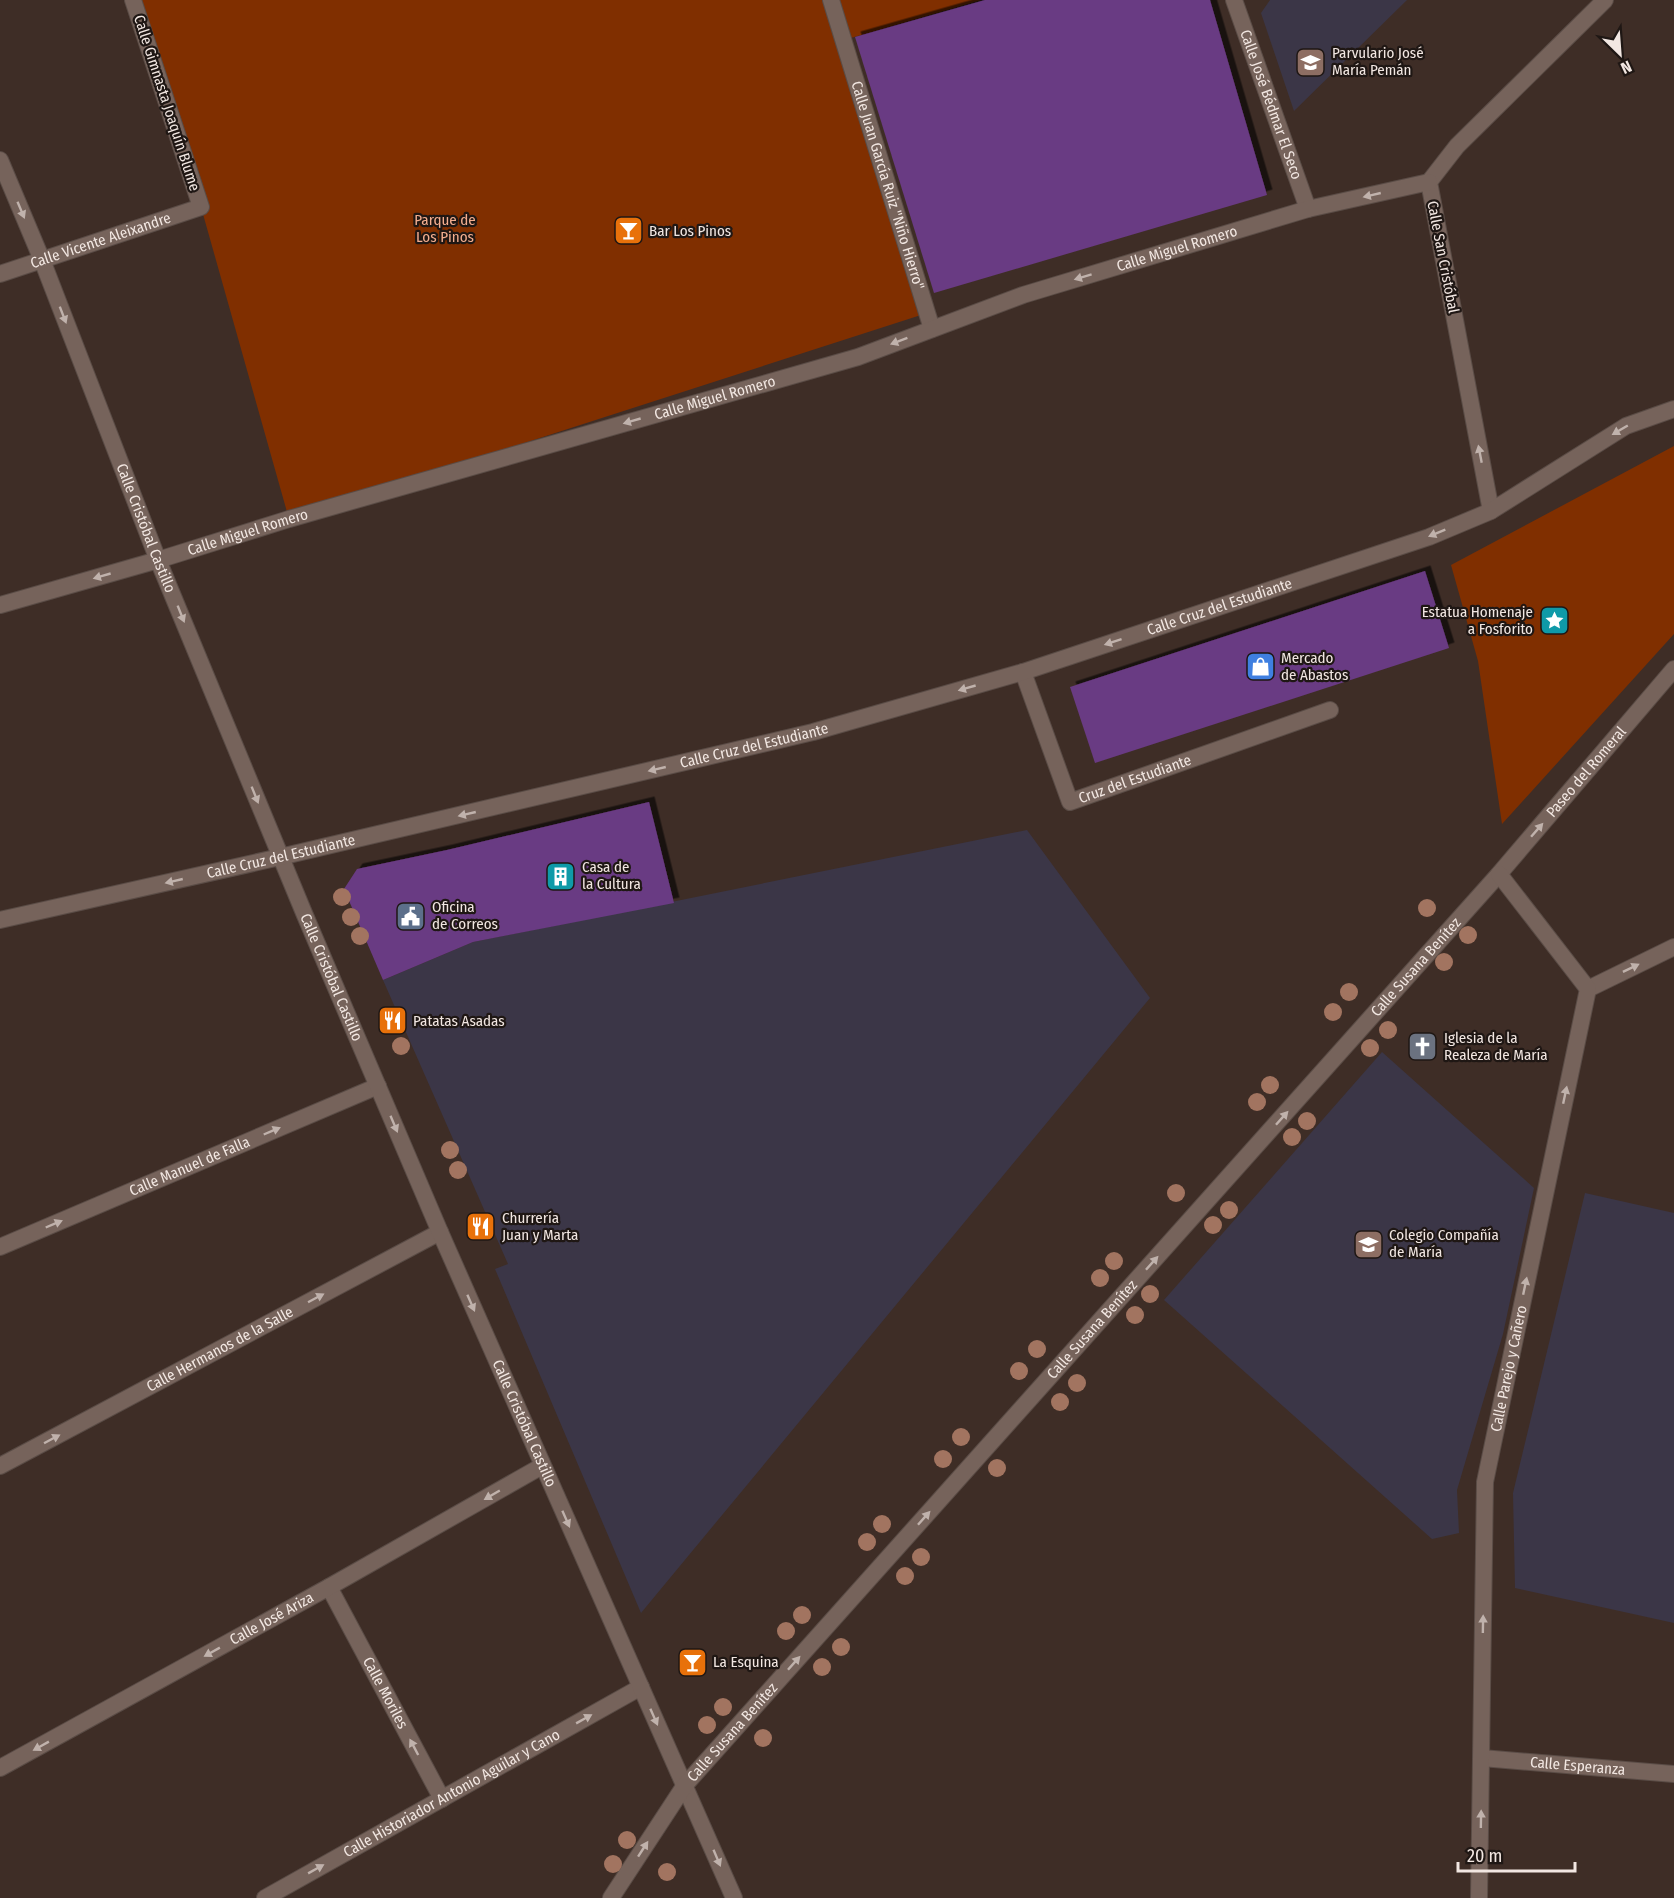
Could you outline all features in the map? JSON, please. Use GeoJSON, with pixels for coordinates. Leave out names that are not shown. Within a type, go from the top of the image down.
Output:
{"type":"FeatureCollection","features":[{"type":"Feature","properties":{"kind":"street","name":"Calle Gimnasta Joaquín Blume"},"geometry":{"type":"LineString","coordinates":[[133,0],[201,207]]}},
{"type":"Feature","properties":{"kind":"street","name":"Calle Juan García Ruiz \"Niño Hierro\""},"geometry":{"type":"LineString","coordinates":[[831,0],[932,329]]}},
{"type":"Feature","properties":{"kind":"street","name":"Calle José Bédmar El Seco"},"geometry":{"type":"LineString","coordinates":[[1234,0],[1308,209]]}},
{"type":"Feature","properties":{"kind":"street","name":"Calle San Cristóbal"},"geometry":{"type":"LineString","coordinates":[[1491,511],[1429,182],[1457,146],[1605,0]]}},
{"type":"Feature","properties":{"kind":"street","name":"Calle Cristóbal Castillo"},"geometry":{"type":"LineString","coordinates":[[0,160],[280,857],[542,1466],[734,1898]]}},
{"type":"Feature","properties":{"kind":"street","name":"Calle Miguel Romero"},"geometry":{"type":"LineString","coordinates":[[0,605],[159,560],[289,519],[858,357],[1023,295],[1308,209],[1429,182]]}},
{"type":"Feature","properties":{"kind":"street","name":"Calle Vicente Aleixandre"},"geometry":{"type":"LineString","coordinates":[[0,274],[201,207]]}},
{"type":"Feature","properties":{"kind":"street"},"geometry":{"type":"LineString","coordinates":[[1491,511],[1626,426],[1674,409]]}},
{"type":"Feature","properties":{"kind":"street","name":"Calle Cruz del Estudiante"},"geometry":{"type":"LineString","coordinates":[[0,920],[813,732],[1023,672],[1429,537],[1491,511]]}},
{"type":"Feature","properties":{"kind":"street","name":"Paseo del Romeral"},"geometry":{"type":"LineString","coordinates":[[1499,874],[1674,669]]}},
{"type":"Feature","properties":{"kind":"street","name":"Cruz del Estudiante"},"geometry":{"type":"LineString","coordinates":[[1023,672],[1070,802],[1330,710]]}},
{"type":"Feature","properties":{"kind":"street"},"geometry":{"type":"LineString","coordinates":[[1499,874],[1588,988],[1674,947]]}},
{"type":"Feature","properties":{"kind":"street","name":"Calle Susana Benítez"},"geometry":{"type":"LineString","coordinates":[[611,1898],[685,1785],[1499,874]]}},
{"type":"Feature","properties":{"kind":"street","name":"Calle Parejo y Cañero"},"geometry":{"type":"LineString","coordinates":[[1479,1898],[1485,1482],[1588,988]]}},
{"type":"Feature","properties":{"kind":"street","name":"Calle Manuel de Falla"},"geometry":{"type":"LineString","coordinates":[[0,1247],[378,1086]]}},
{"type":"Feature","properties":{"kind":"street","name":"Calle Hermanos de la Salle"},"geometry":{"type":"LineString","coordinates":[[0,1466],[440,1232]]}},
{"type":"Feature","properties":{"kind":"street","name":"Calle José Ariza"},"geometry":{"type":"LineString","coordinates":[[0,1768],[329,1587],[542,1466]]}},
{"type":"Feature","properties":{"kind":"street","name":"Calle Moriles"},"geometry":{"type":"LineString","coordinates":[[329,1587],[442,1799]]}},
{"type":"Feature","properties":{"kind":"street","name":"Calle Historiador Antonio Aguilar y Cano"},"geometry":{"type":"LineString","coordinates":[[265,1898],[640,1687]]}},
{"type":"Feature","properties":{"kind":"street","name":"Calle Esperanza"},"geometry":{"type":"LineString","coordinates":[[1482,1758],[1674,1774]]}},
{"type":"Feature","properties":{"kind":"shaded area","name":"Parvulario José María Pemán"},"geometry":{"type":"Polygon","coordinates":[[[1270,0],[1407,0],[1294,111],[1261,13],[1270,0]]]}},
{"type":"Feature","properties":{"kind":"shaded area"},"geometry":{"type":"Polygon","coordinates":[[[1027,830],[1150,998],[641,1613],[495,1269],[508,1264],[383,980],[473,942],[1027,830]]]}},
{"type":"Feature","properties":{"kind":"shaded area","name":"Colegio Compañía de María"},"geometry":{"type":"Polygon","coordinates":[[[1382,1052],[1534,1188],[1503,1334],[1457,1490],[1459,1533],[1432,1539],[1164,1300],[1382,1052]]]}},
{"type":"Feature","properties":{"kind":"shaded area"},"geometry":{"type":"Polygon","coordinates":[[[1585,1193],[1674,1213],[1674,1623],[1515,1588],[1513,1493],[1585,1193]]]}},
{"type":"Feature","properties":{"kind":"green space","name":"Parque de Los Pinos"},"geometry":{"type":"Polygon","coordinates":[[[133,0],[981,0],[844,40],[921,315],[289,519],[201,207],[133,0]]]}},
{"type":"Feature","properties":{"kind":"green space"},"geometry":{"type":"Polygon","coordinates":[[[1674,446],[1674,634],[1502,824],[1478,661],[1451,565],[1674,446]]]}},
{"type":"Feature","properties":{"kind":"building"},"geometry":{"type":"Polygon","coordinates":[[[985,0],[1210,0],[1267,195],[934,293],[855,37],[985,0]]]}},
{"type":"Feature","properties":{"kind":"building","name":"Mercado de Abastos"},"geometry":{"type":"Polygon","coordinates":[[[1425,571],[1449,648],[1095,763],[1070,687],[1425,571]]]}},
{"type":"Feature","properties":{"kind":"building","name":"Casa de la Cultura"},"geometry":{"type":"Polygon","coordinates":[[[649,802],[674,903],[473,942],[383,980],[344,889],[357,869],[649,802]]]}},
{"type":"Feature","properties":{"kind":"place","name":"Parvulario José María Pemán"},"geometry":{"type":"Point","coordinates":[1311,62]}},
{"type":"Feature","properties":{"kind":"place","name":"Bar Los Pinos"},"geometry":{"type":"Point","coordinates":[628,231]}},
{"type":"Feature","properties":{"kind":"place","name":"Estatua Homenaje a Fosforito"},"geometry":{"type":"Point","coordinates":[1554,621]}},
{"type":"Feature","properties":{"kind":"place","name":"Mercado de Abastos"},"geometry":{"type":"Point","coordinates":[1260,667]}},
{"type":"Feature","properties":{"kind":"place","name":"Casa de la Cultura"},"geometry":{"type":"Point","coordinates":[561,876]}},
{"type":"Feature","properties":{"kind":"place","name":"Oficina de Correos"},"geometry":{"type":"Point","coordinates":[411,916]}},
{"type":"Feature","properties":{"kind":"place","name":"Patatas Asadas"},"geometry":{"type":"Point","coordinates":[392,1021]}},
{"type":"Feature","properties":{"kind":"place","name":"Iglesia de la Realeza de María"},"geometry":{"type":"Point","coordinates":[1423,1047]}},
{"type":"Feature","properties":{"kind":"place","name":"Churrería Juan y Marta"},"geometry":{"type":"Point","coordinates":[481,1227]}},
{"type":"Feature","properties":{"kind":"place","name":"Colegio Compañía de María"},"geometry":{"type":"Point","coordinates":[1368,1244]}},
{"type":"Feature","properties":{"kind":"place","name":"La Esquina"},"geometry":{"type":"Point","coordinates":[692,1662]}}]}
